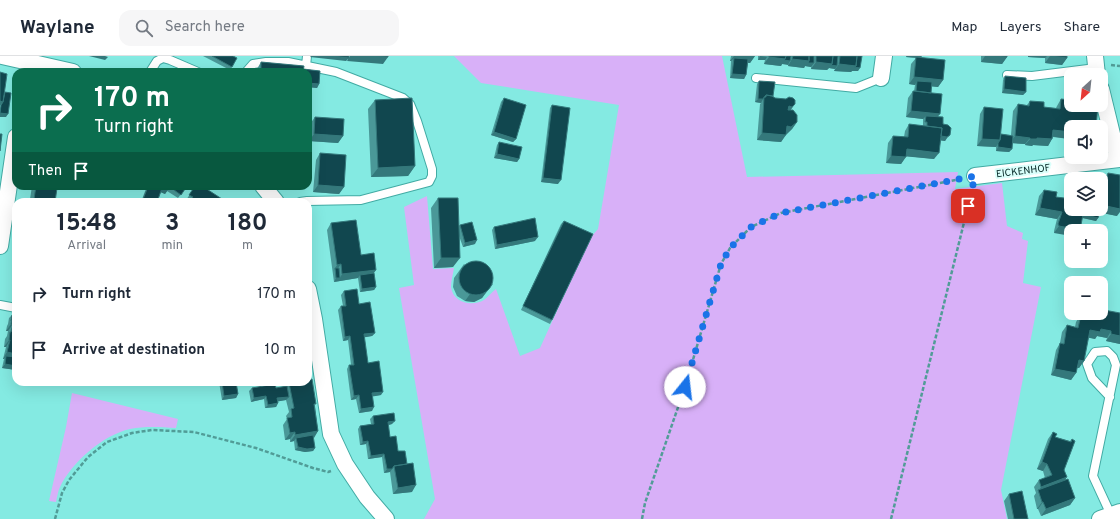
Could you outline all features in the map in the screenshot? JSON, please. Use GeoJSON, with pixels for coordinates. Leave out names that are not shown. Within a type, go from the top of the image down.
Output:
{"type":"FeatureCollection","features":[{"type":"Feature","properties":{"kind":"street"},"geometry":{"type":"LineString","coordinates":[[2,56],[27,67]]}},
{"type":"Feature","properties":{"kind":"street"},"geometry":{"type":"LineString","coordinates":[[881,78],[884,56]]}},
{"type":"Feature","properties":{"kind":"street","name":"EICKENHOF"},"geometry":{"type":"LineString","coordinates":[[975,176],[1119,159],[1107,112]]}},
{"type":"Feature","properties":{"kind":"street"},"geometry":{"type":"LineString","coordinates":[[0,246],[12,164]]}},
{"type":"Feature","properties":{"kind":"street"},"geometry":{"type":"LineString","coordinates":[[266,190],[273,198]]}},
{"type":"Feature","properties":{"kind":"street"},"geometry":{"type":"LineString","coordinates":[[312,308],[331,434],[345,464],[367,497],[386,519]]}},
{"type":"Feature","properties":{"kind":"lane"},"geometry":{"type":"LineString","coordinates":[[306,66],[307,56]]}},
{"type":"Feature","properties":{"kind":"lane"},"geometry":{"type":"LineString","coordinates":[[152,68],[157,59],[163,58],[189,68]]}},
{"type":"Feature","properties":{"kind":"lane"},"geometry":{"type":"LineString","coordinates":[[250,68],[253,64],[266,62],[288,62],[336,72],[403,98],[410,104],[432,169],[432,176],[429,182],[361,200],[312,201]]}},
{"type":"Feature","properties":{"kind":"lane"},"geometry":{"type":"LineString","coordinates":[[1007,75],[1032,76],[1096,66]]}},
{"type":"Feature","properties":{"kind":"lane"},"geometry":{"type":"LineString","coordinates":[[756,78],[856,88],[881,78]]}},
{"type":"Feature","properties":{"kind":"lane"},"geometry":{"type":"LineString","coordinates":[[0,305],[12,307]]}},
{"type":"Feature","properties":{"kind":"lane"},"geometry":{"type":"LineString","coordinates":[[1110,397],[1092,378],[1087,364],[1095,352],[1107,351],[1113,357],[1116,366],[1110,397],[1093,476],[1110,515]]}},
{"type":"Feature","properties":{"kind":"path"},"geometry":{"type":"LineString","coordinates":[[642,519],[644,502],[685,387],[721,264],[730,248],[751,227],[781,213],[975,176],[891,519]]}},
{"type":"Feature","properties":{"kind":"path"},"geometry":{"type":"LineString","coordinates":[[55,519],[62,493],[69,480],[88,457],[107,442],[132,433],[152,430],[194,432],[256,448],[312,468],[328,472],[345,464]]}},
{"type":"Feature","properties":{"kind":"shaded area"},"geometry":{"type":"Polygon","coordinates":[[[454,56],[722,56],[747,177],[958,172],[955,189],[1002,183],[1007,226],[1023,233],[1022,239],[1028,241],[1023,283],[1041,287],[1001,490],[1007,519],[424,519],[435,499],[399,288],[414,285],[404,207],[427,196],[433,269],[454,268],[451,287],[455,297],[464,302],[474,303],[484,300],[496,289],[520,356],[540,348],[590,238],[598,229],[619,105],[481,83],[454,56]]]}},
{"type":"Feature","properties":{"kind":"shaded area"},"geometry":{"type":"Polygon","coordinates":[[[72,393],[178,419],[176,428],[147,427],[130,429],[120,432],[99,443],[72,468],[60,487],[56,502],[49,501],[66,427],[72,393]]]}},
{"type":"Feature","properties":{"kind":"building"},"geometry":{"type":"Polygon","coordinates":[[[212,56],[233,56],[237,58],[232,67],[212,56]]]}},
{"type":"Feature","properties":{"kind":"building"},"geometry":{"type":"Polygon","coordinates":[[[332,56],[349,56],[349,58],[332,56]]]}},
{"type":"Feature","properties":{"kind":"building"},"geometry":{"type":"Polygon","coordinates":[[[769,56],[786,56],[785,59],[769,56]]]}},
{"type":"Feature","properties":{"kind":"building"},"geometry":{"type":"Polygon","coordinates":[[[786,56],[791,56],[790,61],[784,60],[786,56]]]}},
{"type":"Feature","properties":{"kind":"building"},"geometry":{"type":"Polygon","coordinates":[[[793,56],[809,56],[809,61],[792,59],[793,56]]]}},
{"type":"Feature","properties":{"kind":"building"},"geometry":{"type":"Polygon","coordinates":[[[809,56],[814,56],[814,63],[808,63],[809,56]]]}},
{"type":"Feature","properties":{"kind":"building"},"geometry":{"type":"Polygon","coordinates":[[[816,56],[833,56],[832,64],[816,62],[816,56]]]}},
{"type":"Feature","properties":{"kind":"building"},"geometry":{"type":"Polygon","coordinates":[[[833,56],[838,56],[837,66],[831,65],[833,56]]]}},
{"type":"Feature","properties":{"kind":"building"},"geometry":{"type":"Polygon","coordinates":[[[840,56],[857,56],[856,66],[839,64],[840,56]]]}},
{"type":"Feature","properties":{"kind":"building"},"geometry":{"type":"Polygon","coordinates":[[[857,56],[862,56],[860,68],[854,67],[856,66],[857,56]]]}},
{"type":"Feature","properties":{"kind":"building"},"geometry":{"type":"Polygon","coordinates":[[[1050,56],[1067,56],[1067,58],[1050,56]]]}},
{"type":"Feature","properties":{"kind":"building"},"geometry":{"type":"Polygon","coordinates":[[[916,57],[945,60],[943,80],[914,77],[916,57]]]}},
{"type":"Feature","properties":{"kind":"building"},"geometry":{"type":"Polygon","coordinates":[[[734,58],[748,59],[746,75],[732,74],[734,58]]]}},
{"type":"Feature","properties":{"kind":"building"},"geometry":{"type":"Polygon","coordinates":[[[261,62],[304,66],[304,68],[261,68],[261,62]]]}},
{"type":"Feature","properties":{"kind":"building"},"geometry":{"type":"Polygon","coordinates":[[[312,70],[320,71],[319,84],[312,83],[312,70]]]}},
{"type":"Feature","properties":{"kind":"building"},"geometry":{"type":"Polygon","coordinates":[[[0,72],[7,74],[3,102],[0,101],[0,72]]]}},
{"type":"Feature","properties":{"kind":"building"},"geometry":{"type":"Polygon","coordinates":[[[1005,76],[1026,78],[1026,92],[1004,89],[1005,76]]]}},
{"type":"Feature","properties":{"kind":"building"},"geometry":{"type":"Polygon","coordinates":[[[759,81],[775,82],[773,96],[766,95],[763,99],[758,99],[759,81]]]}},
{"type":"Feature","properties":{"kind":"building"},"geometry":{"type":"Polygon","coordinates":[[[917,81],[932,82],[931,93],[916,91],[917,81]]]}},
{"type":"Feature","properties":{"kind":"building"},"geometry":{"type":"Polygon","coordinates":[[[913,91],[942,94],[940,114],[911,111],[913,91]]]}},
{"type":"Feature","properties":{"kind":"building"},"geometry":{"type":"Polygon","coordinates":[[[5,92],[11,93],[8,114],[0,113],[5,92]]]}},
{"type":"Feature","properties":{"kind":"building"},"geometry":{"type":"Polygon","coordinates":[[[766,95],[786,99],[789,97],[795,100],[795,104],[792,107],[789,106],[788,110],[793,110],[797,115],[797,122],[791,127],[787,126],[786,135],[762,133],[764,97],[766,97],[766,95]]]}},
{"type":"Feature","properties":{"kind":"building"},"geometry":{"type":"Polygon","coordinates":[[[412,98],[415,166],[378,168],[375,100],[412,98]]]}},
{"type":"Feature","properties":{"kind":"building"},"geometry":{"type":"Polygon","coordinates":[[[504,98],[526,105],[516,139],[494,132],[504,98]]]}},
{"type":"Feature","properties":{"kind":"building"},"geometry":{"type":"Polygon","coordinates":[[[1061,99],[1064,99],[1064,112],[1097,112],[1097,120],[1064,120],[1064,131],[1053,130],[1052,139],[1030,139],[1015,136],[1018,104],[1029,106],[1030,101],[1044,102],[1044,107],[1060,109],[1061,99]]]}},
{"type":"Feature","properties":{"kind":"building"},"geometry":{"type":"Polygon","coordinates":[[[552,105],[570,108],[561,180],[543,178],[552,105]]]}},
{"type":"Feature","properties":{"kind":"building"},"geometry":{"type":"Polygon","coordinates":[[[984,107],[1003,109],[1000,140],[982,139],[984,107]]]}},
{"type":"Feature","properties":{"kind":"building"},"geometry":{"type":"Polygon","coordinates":[[[926,116],[943,117],[943,124],[948,125],[951,128],[950,135],[947,137],[941,136],[942,128],[927,126],[927,122],[925,122],[926,116]]]}},
{"type":"Feature","properties":{"kind":"building"},"geometry":{"type":"Polygon","coordinates":[[[315,117],[344,119],[343,136],[314,134],[315,117]]]}},
{"type":"Feature","properties":{"kind":"building"},"geometry":{"type":"Polygon","coordinates":[[[909,124],[942,128],[939,153],[907,149],[906,157],[891,156],[893,136],[908,137],[909,124]]]}},
{"type":"Feature","properties":{"kind":"building"},"geometry":{"type":"Polygon","coordinates":[[[0,134],[2,134],[0,151],[0,134]]]}},
{"type":"Feature","properties":{"kind":"building"},"geometry":{"type":"Polygon","coordinates":[[[1001,134],[1013,136],[1012,149],[998,147],[1001,134]]]}},
{"type":"Feature","properties":{"kind":"building"},"geometry":{"type":"Polygon","coordinates":[[[499,142],[522,147],[519,159],[497,154],[499,142]]]}},
{"type":"Feature","properties":{"kind":"building"},"geometry":{"type":"Polygon","coordinates":[[[320,153],[346,155],[344,187],[318,185],[320,153]]]}},
{"type":"Feature","properties":{"kind":"building"},"geometry":{"type":"Polygon","coordinates":[[[1108,173],[1120,175],[1120,209],[1108,206],[1108,173]]]}},
{"type":"Feature","properties":{"kind":"building"},"geometry":{"type":"Polygon","coordinates":[[[35,190],[57,190],[56,198],[34,198],[35,190]]]}},
{"type":"Feature","properties":{"kind":"building"},"geometry":{"type":"Polygon","coordinates":[[[147,190],[161,190],[158,198],[143,198],[147,190]]]}},
{"type":"Feature","properties":{"kind":"building"},"geometry":{"type":"Polygon","coordinates":[[[174,190],[184,190],[181,195],[174,190]]]}},
{"type":"Feature","properties":{"kind":"building"},"geometry":{"type":"Polygon","coordinates":[[[192,190],[208,190],[220,198],[192,198],[193,197],[189,195],[192,190]]]}},
{"type":"Feature","properties":{"kind":"building"},"geometry":{"type":"Polygon","coordinates":[[[1044,190],[1057,192],[1056,197],[1064,198],[1064,216],[1083,216],[1081,224],[1064,224],[1064,227],[1059,226],[1058,224],[1062,212],[1040,208],[1044,190]]]}},
{"type":"Feature","properties":{"kind":"building"},"geometry":{"type":"Polygon","coordinates":[[[438,198],[458,198],[460,258],[441,258],[438,198]]]}},
{"type":"Feature","properties":{"kind":"building"},"geometry":{"type":"Polygon","coordinates":[[[535,218],[538,237],[497,245],[494,227],[535,218]]]}},
{"type":"Feature","properties":{"kind":"building"},"geometry":{"type":"Polygon","coordinates":[[[356,220],[361,255],[374,253],[376,270],[342,274],[341,264],[337,265],[331,223],[356,220]]]}},
{"type":"Feature","properties":{"kind":"building"},"geometry":{"type":"Polygon","coordinates":[[[564,221],[593,234],[552,320],[523,306],[564,221]]]}},
{"type":"Feature","properties":{"kind":"building"},"geometry":{"type":"Polygon","coordinates":[[[472,222],[477,240],[465,243],[460,225],[472,222]]]}},
{"type":"Feature","properties":{"kind":"building"},"geometry":{"type":"Polygon","coordinates":[[[479,261],[486,263],[491,268],[493,278],[491,288],[486,293],[473,295],[466,293],[461,288],[459,275],[461,268],[466,263],[479,261]]]}},
{"type":"Feature","properties":{"kind":"building"},"geometry":{"type":"Polygon","coordinates":[[[335,268],[339,268],[340,278],[336,278],[335,268]]]}},
{"type":"Feature","properties":{"kind":"building"},"geometry":{"type":"Polygon","coordinates":[[[374,273],[376,287],[362,289],[360,275],[374,273]]]}},
{"type":"Feature","properties":{"kind":"building"},"geometry":{"type":"Polygon","coordinates":[[[357,289],[359,304],[370,302],[375,333],[364,334],[368,363],[379,361],[383,392],[372,393],[374,407],[361,409],[359,395],[354,396],[349,365],[354,365],[350,336],[345,337],[341,306],[346,306],[344,291],[357,289]]]}},
{"type":"Feature","properties":{"kind":"building"},"geometry":{"type":"Polygon","coordinates":[[[1108,311],[1120,313],[1120,336],[1111,334],[1111,331],[1101,329],[1100,332],[1090,330],[1084,361],[1079,360],[1076,373],[1055,369],[1060,343],[1064,344],[1067,325],[1078,328],[1080,320],[1108,320],[1108,311]]]}},
{"type":"Feature","properties":{"kind":"building"},"geometry":{"type":"Polygon","coordinates":[[[12,328],[12,353],[7,352],[12,328]]]}},
{"type":"Feature","properties":{"kind":"building"},"geometry":{"type":"Polygon","coordinates":[[[6,356],[12,357],[12,365],[5,364],[6,356]]]}},
{"type":"Feature","properties":{"kind":"building"},"geometry":{"type":"Polygon","coordinates":[[[312,379],[318,431],[295,435],[295,432],[290,433],[287,418],[292,417],[291,409],[294,408],[290,386],[312,386],[312,379]]]}},
{"type":"Feature","properties":{"kind":"building"},"geometry":{"type":"Polygon","coordinates":[[[223,386],[237,386],[238,394],[224,396],[223,386]]]}},
{"type":"Feature","properties":{"kind":"building"},"geometry":{"type":"Polygon","coordinates":[[[276,386],[276,388],[287,386],[289,397],[277,398],[278,403],[268,405],[266,396],[254,398],[252,388],[276,386]]]}},
{"type":"Feature","properties":{"kind":"building"},"geometry":{"type":"Polygon","coordinates":[[[394,413],[395,421],[388,422],[390,437],[396,436],[398,451],[405,451],[407,464],[394,466],[392,469],[387,469],[384,454],[371,456],[368,441],[363,442],[360,426],[374,424],[373,416],[394,413]]]}},
{"type":"Feature","properties":{"kind":"building"},"geometry":{"type":"Polygon","coordinates":[[[1053,432],[1057,434],[1055,437],[1071,442],[1072,439],[1075,441],[1064,470],[1067,477],[1041,487],[1039,480],[1052,475],[1047,464],[1042,462],[1053,432]]]}},
{"type":"Feature","properties":{"kind":"building"},"geometry":{"type":"Polygon","coordinates":[[[313,435],[315,448],[307,449],[298,447],[296,438],[313,435]]]}},
{"type":"Feature","properties":{"kind":"building"},"geometry":{"type":"Polygon","coordinates":[[[413,463],[416,485],[398,488],[394,466],[413,463]]]}},
{"type":"Feature","properties":{"kind":"building"},"geometry":{"type":"Polygon","coordinates":[[[1068,479],[1075,498],[1046,509],[1038,490],[1068,479]]]}},
{"type":"Feature","properties":{"kind":"building"},"geometry":{"type":"Polygon","coordinates":[[[1022,491],[1028,519],[1014,519],[1009,494],[1022,491]]]}},
{"type":"Feature","properties":{"kind":"route"},"geometry":{"type":"LineString","coordinates":[[685,387],[721,264],[730,248],[751,227],[781,213],[975,176],[968,206]]}}]}
